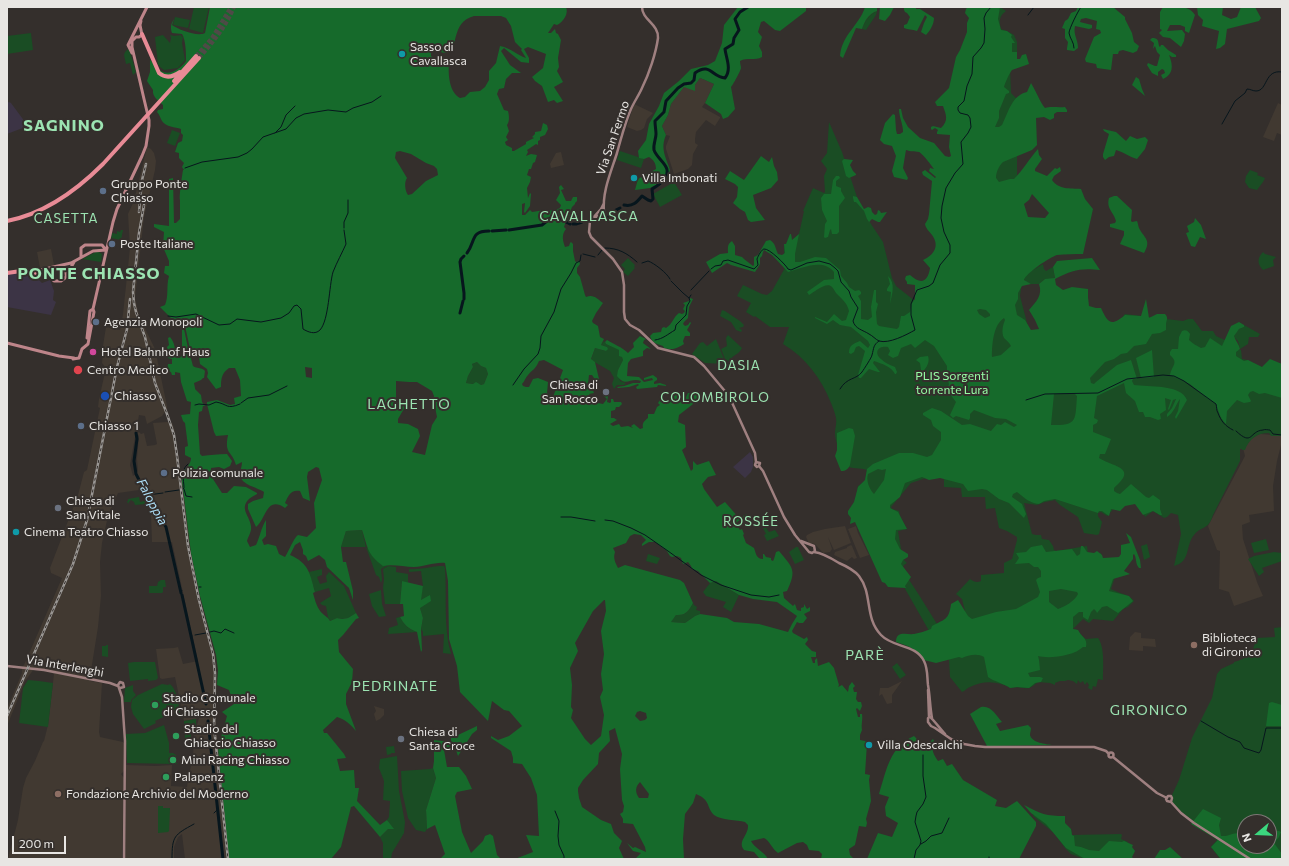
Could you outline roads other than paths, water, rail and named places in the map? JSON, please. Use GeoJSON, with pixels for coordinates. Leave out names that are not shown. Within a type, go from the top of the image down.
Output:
{"type":"FeatureCollection","features":[{"type":"Feature","properties":{"kind":"highway"},"geometry":{"type":"LineString","coordinates":[[7,220],[30,212],[58,198],[80,184],[93,173],[196,57],[175,76],[163,76],[156,70],[138,32]]}},
{"type":"Feature","properties":{"kind":"highway"},"geometry":{"type":"LineString","coordinates":[[7,272],[40,270]]}},
{"type":"Feature","properties":{"kind":"highway"},"geometry":{"type":"LineString","coordinates":[[7,272],[21,271],[45,274]]}},
{"type":"Feature","properties":{"kind":"main road"},"geometry":{"type":"LineString","coordinates":[[7,343],[77,360],[80,359],[82,350],[88,344],[92,312],[112,222],[146,146],[149,120],[134,56],[128,45],[138,32],[147,7]]}},
{"type":"Feature","properties":{"kind":"main road","name":"Via San Fermo"},"geometry":{"type":"LineString","coordinates":[[604,212],[604,196],[630,111],[642,87],[653,59],[658,40],[658,35],[654,26],[644,16],[642,7]]}},
{"type":"Feature","properties":{"kind":"main road"},"geometry":{"type":"LineString","coordinates":[[130,47],[132,41],[136,37],[140,37],[138,32]]}},
{"type":"Feature","properties":{"kind":"main road"},"geometry":{"type":"LineString","coordinates":[[136,37],[134,35],[138,32]]}},
{"type":"Feature","properties":{"kind":"main road","name":"Via San Fermo"},"geometry":{"type":"LineString","coordinates":[[599,213],[604,203]]}},
{"type":"Feature","properties":{"kind":"main road"},"geometry":{"type":"LineString","coordinates":[[599,213],[602,217],[604,215],[602,210],[591,219],[588,228],[590,234],[613,259],[622,272],[624,285],[624,312],[627,322],[639,330],[658,348],[694,357],[704,366],[729,396],[755,453],[756,462],[760,463],[759,466],[763,471],[782,513],[794,534],[810,552],[821,554],[848,567],[858,576],[865,588],[869,614],[876,630],[889,641],[912,649],[922,656],[927,670],[931,718],[945,734]]}},
{"type":"Feature","properties":{"kind":"main road"},"geometry":{"type":"LineString","coordinates":[[102,246],[108,240]]}},
{"type":"Feature","properties":{"kind":"main road"},"geometry":{"type":"LineString","coordinates":[[87,245],[90,248],[88,253]]}},
{"type":"Feature","properties":{"kind":"main road"},"geometry":{"type":"LineString","coordinates":[[81,257],[81,250],[83,246],[102,246],[106,250]]}},
{"type":"Feature","properties":{"kind":"main road"},"geometry":{"type":"LineString","coordinates":[[81,250],[83,253],[88,253]]}},
{"type":"Feature","properties":{"kind":"main road"},"geometry":{"type":"LineString","coordinates":[[40,270],[75,261],[95,250],[106,250]]}},
{"type":"Feature","properties":{"kind":"main road"},"geometry":{"type":"LineString","coordinates":[[99,250],[103,254],[104,259]]}},
{"type":"Feature","properties":{"kind":"main road"},"geometry":{"type":"LineString","coordinates":[[45,274],[57,282],[63,280],[75,261]]}},
{"type":"Feature","properties":{"kind":"main road"},"geometry":{"type":"LineString","coordinates":[[59,266],[65,269],[66,276]]}},
{"type":"Feature","properties":{"kind":"main road"},"geometry":{"type":"LineString","coordinates":[[72,359],[79,358],[84,347]]}},
{"type":"Feature","properties":{"kind":"main road"},"geometry":{"type":"LineString","coordinates":[[800,541],[811,544],[821,554]]}},
{"type":"Feature","properties":{"kind":"main road"},"geometry":{"type":"LineString","coordinates":[[807,548],[811,544]]}},
{"type":"Feature","properties":{"kind":"main road"},"geometry":{"type":"LineString","coordinates":[[814,552],[815,547]]}},
{"type":"Feature","properties":{"kind":"main road","name":"Via Interlenghi"},"geometry":{"type":"LineString","coordinates":[[7,666],[44,670],[124,687]]}},
{"type":"Feature","properties":{"kind":"main road"},"geometry":{"type":"LineString","coordinates":[[122,697],[124,687],[123,682],[119,686],[122,697],[125,741],[124,859]]}},
{"type":"Feature","properties":{"kind":"main road"},"geometry":{"type":"LineString","coordinates":[[931,718],[928,719],[928,723],[933,727],[957,742],[969,745],[985,748],[1094,747],[1106,751],[1110,758],[1113,756],[1157,793],[1166,798],[1169,796],[1172,797],[1173,799],[1171,802],[1181,813],[1194,823],[1250,859]]}},
{"type":"Feature","properties":{"kind":"main road"},"geometry":{"type":"LineString","coordinates":[[933,727],[935,726],[935,723]]}},
{"type":"Feature","properties":{"kind":"main road"},"geometry":{"type":"LineString","coordinates":[[954,745],[957,742]]}},
{"type":"Feature","properties":{"kind":"waterway"},"geometry":{"type":"LineString","coordinates":[[624,205],[632,205],[642,196],[651,201],[653,199],[652,189],[659,185],[667,175],[666,167],[654,150],[656,134],[655,121],[664,112],[666,101],[678,88],[684,84],[691,83],[694,80],[695,73],[700,70],[708,69],[725,78],[728,71],[725,49],[733,44],[734,38],[739,30],[735,19],[740,12],[748,7]]}},
{"type":"Feature","properties":{"kind":"waterway"},"geometry":{"type":"LineString","coordinates":[[711,269],[715,266],[721,265],[723,261],[728,260],[754,269],[758,265],[757,259],[763,249],[766,249],[773,254],[788,269],[791,270],[807,263],[819,261],[830,264],[838,271],[841,282],[849,291],[858,308],[853,321],[857,328],[883,342],[915,330],[911,315],[911,304],[917,290],[933,283],[940,265],[950,253],[950,245],[944,232],[941,218],[942,206],[946,188],[955,173],[963,164],[961,142],[971,127],[970,118],[968,115],[960,113],[958,107],[964,101],[967,86],[972,74],[973,57],[984,43],[984,18],[991,7]]}},
{"type":"Feature","properties":{"kind":"waterway"},"geometry":{"type":"LineString","coordinates":[[1028,15],[1034,7]]}},
{"type":"Feature","properties":{"kind":"waterway"},"geometry":{"type":"LineString","coordinates":[[1074,48],[1069,33],[1081,7]]}},
{"type":"Feature","properties":{"kind":"waterway"},"geometry":{"type":"LineString","coordinates":[[1222,124],[1235,101],[1245,93],[1247,89],[1255,91],[1260,90],[1272,74],[1282,72]]}},
{"type":"Feature","properties":{"kind":"waterway"},"geometry":{"type":"LineString","coordinates":[[185,168],[202,162],[238,157],[247,153],[263,137],[286,129],[296,118],[304,114],[328,110],[346,112],[353,108],[372,102],[381,96]]}},
{"type":"Feature","properties":{"kind":"waterway"},"geometry":{"type":"LineString","coordinates":[[275,133],[281,127],[286,115],[295,106]]}},
{"type":"Feature","properties":{"kind":"waterway"},"geometry":{"type":"LineString","coordinates":[[344,228],[344,222],[348,213],[348,200]]}},
{"type":"Feature","properties":{"kind":"waterway"},"geometry":{"type":"LineString","coordinates":[[608,217],[612,217],[616,210],[620,208]]}},
{"type":"Feature","properties":{"kind":"waterway"},"geometry":{"type":"LineString","coordinates":[[509,230],[542,225],[552,217],[570,224]]}},
{"type":"Feature","properties":{"kind":"waterway"},"geometry":{"type":"LineString","coordinates":[[573,224],[582,222]]}},
{"type":"Feature","properties":{"kind":"waterway"},"geometry":{"type":"LineString","coordinates":[[168,316],[176,317],[196,314],[219,325],[230,324],[237,319],[261,322],[281,318],[297,305],[301,309],[303,329],[318,332],[325,319],[333,272],[346,244],[344,230]]}},
{"type":"Feature","properties":{"kind":"waterway"},"geometry":{"type":"LineString","coordinates":[[492,231],[506,230]]}},
{"type":"Feature","properties":{"kind":"waterway"},"geometry":{"type":"LineString","coordinates":[[467,253],[476,235],[483,231],[489,231]]}},
{"type":"Feature","properties":{"kind":"waterway"},"geometry":{"type":"LineString","coordinates":[[605,248],[622,252],[637,262]]}},
{"type":"Feature","properties":{"kind":"waterway"},"geometry":{"type":"LineString","coordinates":[[598,255],[602,250]]}},
{"type":"Feature","properties":{"kind":"waterway"},"geometry":{"type":"LineString","coordinates":[[583,254],[595,257]]}},
{"type":"Feature","properties":{"kind":"waterway"},"geometry":{"type":"LineString","coordinates":[[513,385],[524,369],[538,354],[541,336],[554,312],[561,289],[576,263],[580,261],[581,255]]}},
{"type":"Feature","properties":{"kind":"waterway"},"geometry":{"type":"LineString","coordinates":[[464,256],[460,262],[464,299]]}},
{"type":"Feature","properties":{"kind":"waterway"},"geometry":{"type":"LineString","coordinates":[[642,263],[648,261],[654,264],[670,279]]}},
{"type":"Feature","properties":{"kind":"waterway"},"geometry":{"type":"LineString","coordinates":[[691,290],[709,271]]}},
{"type":"Feature","properties":{"kind":"waterway"},"geometry":{"type":"LineString","coordinates":[[671,281],[689,298]]}},
{"type":"Feature","properties":{"kind":"waterway"},"geometry":{"type":"LineString","coordinates":[[655,340],[675,330],[676,325],[686,315],[687,306],[691,295]]}},
{"type":"Feature","properties":{"kind":"waterway"},"geometry":{"type":"LineString","coordinates":[[460,313],[463,301]]}},
{"type":"Feature","properties":{"kind":"waterway"},"geometry":{"type":"LineString","coordinates":[[840,389],[848,380],[860,375],[872,356],[875,345],[879,341]]}},
{"type":"Feature","properties":{"kind":"waterway"},"geometry":{"type":"LineString","coordinates":[[1026,400],[1045,394],[1098,393],[1127,379],[1163,375],[1174,376],[1184,381],[1216,404],[1217,412],[1222,421],[1233,430]]}},
{"type":"Feature","properties":{"kind":"waterway"},"geometry":{"type":"LineString","coordinates":[[241,403],[248,398],[269,395],[287,386]]}},
{"type":"Feature","properties":{"kind":"waterway"},"geometry":{"type":"LineString","coordinates":[[195,405],[209,405],[216,402],[229,407],[240,404]]}},
{"type":"Feature","properties":{"kind":"waterway"},"geometry":{"type":"LineString","coordinates":[[1236,431],[1245,438],[1251,437],[1255,433],[1265,430],[1270,430],[1273,434],[1282,435]]}},
{"type":"Feature","properties":{"kind":"waterway","name":"Faloppia"},"geometry":{"type":"LineString","coordinates":[[136,433],[137,439],[134,461],[136,474],[155,511],[166,527],[181,593]]}},
{"type":"Feature","properties":{"kind":"waterway"},"geometry":{"type":"LineString","coordinates":[[183,489],[183,472],[188,464]]}},
{"type":"Feature","properties":{"kind":"waterway"},"geometry":{"type":"LineString","coordinates":[[184,489],[186,496],[192,497]]}},
{"type":"Feature","properties":{"kind":"waterway"},"geometry":{"type":"LineString","coordinates":[[165,492],[179,490]]}},
{"type":"Feature","properties":{"kind":"waterway"},"geometry":{"type":"LineString","coordinates":[[148,495],[163,493]]}},
{"type":"Feature","properties":{"kind":"waterway"},"geometry":{"type":"LineString","coordinates":[[561,517],[595,521]]}},
{"type":"Feature","properties":{"kind":"waterway"},"geometry":{"type":"LineString","coordinates":[[605,520],[613,521],[645,535],[701,575],[721,585],[751,595],[769,597],[779,595]]}},
{"type":"Feature","properties":{"kind":"waterway","name":"Faloppia"},"geometry":{"type":"LineString","coordinates":[[182,595],[206,704]]}},
{"type":"Feature","properties":{"kind":"waterway"},"geometry":{"type":"LineString","coordinates":[[210,632],[214,631],[221,633],[225,629],[234,633]]}},
{"type":"Feature","properties":{"kind":"waterway"},"geometry":{"type":"LineString","coordinates":[[195,635],[206,633]]}},
{"type":"Feature","properties":{"kind":"waterway","name":"Faloppia"},"geometry":{"type":"LineString","coordinates":[[208,721],[223,859]]}},
{"type":"Feature","properties":{"kind":"waterway"},"geometry":{"type":"LineString","coordinates":[[1201,721],[1228,737],[1240,742],[1244,748],[1259,753],[1266,728],[1282,728]]}},
{"type":"Feature","properties":{"kind":"waterway"},"geometry":{"type":"LineString","coordinates":[[914,859],[916,850],[921,841],[915,822],[916,816],[926,797],[923,776],[923,755]]}},
{"type":"Feature","properties":{"kind":"waterway","name":"Faloppia"},"geometry":{"type":"LineString","coordinates":[[214,813],[218,809]]}},
{"type":"Feature","properties":{"kind":"waterway"},"geometry":{"type":"LineString","coordinates":[[555,811],[559,821],[559,845],[564,859]]}},
{"type":"Feature","properties":{"kind":"waterway"},"geometry":{"type":"LineString","coordinates":[[921,844],[931,836],[942,833],[949,818]]}},
{"type":"Feature","properties":{"kind":"waterway"},"geometry":{"type":"LineString","coordinates":[[172,859],[173,845],[176,837],[182,831],[194,824]]}},
{"type":"Feature","properties":{"kind":"tunnel"},"geometry":{"type":"LineString","coordinates":[[196,56],[212,38],[231,7]]}},
{"type":"Feature","properties":{"kind":"tunnel"},"geometry":{"type":"LineString","coordinates":[[199,58],[223,28],[234,7]]}},
{"type":"Feature","properties":{"kind":"railway"},"geometry":{"type":"LineString","coordinates":[[139,212],[142,180],[146,164]]}},
{"type":"Feature","properties":{"kind":"railway"},"geometry":{"type":"LineString","coordinates":[[144,205],[139,233],[133,292],[134,303],[145,337],[155,383],[174,435],[188,546],[199,600],[213,654],[215,673],[214,727],[228,859]]}},
{"type":"Feature","properties":{"kind":"railway"},"geometry":{"type":"LineString","coordinates":[[7,716],[73,564],[87,520],[117,367],[127,329],[130,299]]}},
{"type":"Feature","properties":{"kind":"place","name":"Sasso di Cavallasca"},"geometry":{"type":"Point","coordinates":[402,54]}},
{"type":"Feature","properties":{"kind":"place","name":"Villa Imbonati"},"geometry":{"type":"Point","coordinates":[634,178]}},
{"type":"Feature","properties":{"kind":"place","name":"Gruppo Ponte Chiasso"},"geometry":{"type":"Point","coordinates":[103,191]}},
{"type":"Feature","properties":{"kind":"place","name":"Poste Italiane"},"geometry":{"type":"Point","coordinates":[112,244]}},
{"type":"Feature","properties":{"kind":"place","name":"Agenzia Monopoli"},"geometry":{"type":"Point","coordinates":[96,322]}},
{"type":"Feature","properties":{"kind":"place","name":"Hotel Bahnhof Haus"},"geometry":{"type":"Point","coordinates":[93,352]}},
{"type":"Feature","properties":{"kind":"place","name":"Centro Medico"},"geometry":{"type":"Point","coordinates":[78,370]}},
{"type":"Feature","properties":{"kind":"place","name":"Chiesa di San Rocco"},"geometry":{"type":"Point","coordinates":[606,392]}},
{"type":"Feature","properties":{"kind":"place","name":"Chiasso"},"geometry":{"type":"Point","coordinates":[105,396]}},
{"type":"Feature","properties":{"kind":"place","name":"Chiasso 1"},"geometry":{"type":"Point","coordinates":[81,426]}},
{"type":"Feature","properties":{"kind":"place","name":"Polizia comunale"},"geometry":{"type":"Point","coordinates":[164,473]}},
{"type":"Feature","properties":{"kind":"place","name":"Chiesa di San Vitale"},"geometry":{"type":"Point","coordinates":[58,508]}},
{"type":"Feature","properties":{"kind":"place","name":"Cinema Teatro Chiasso"},"geometry":{"type":"Point","coordinates":[16,532]}},
{"type":"Feature","properties":{"kind":"place","name":"Biblioteca di Gironico"},"geometry":{"type":"Point","coordinates":[1194,645]}},
{"type":"Feature","properties":{"kind":"place","name":"Stadio Comunale di Chiasso"},"geometry":{"type":"Point","coordinates":[155,705]}},
{"type":"Feature","properties":{"kind":"place","name":"Stadio del Ghiaccio Chiasso"},"geometry":{"type":"Point","coordinates":[176,736]}},
{"type":"Feature","properties":{"kind":"place","name":"Chiesa di Santa Croce"},"geometry":{"type":"Point","coordinates":[401,739]}},
{"type":"Feature","properties":{"kind":"place","name":"Villa Odescalchi"},"geometry":{"type":"Point","coordinates":[869,745]}},
{"type":"Feature","properties":{"kind":"place","name":"Mini Racing Chiasso"},"geometry":{"type":"Point","coordinates":[173,760]}},
{"type":"Feature","properties":{"kind":"place","name":"Palapenz"},"geometry":{"type":"Point","coordinates":[166,777]}},
{"type":"Feature","properties":{"kind":"place","name":"Fondazione Archivio del Moderno"},"geometry":{"type":"Point","coordinates":[58,794]}},
{"type":"Feature","properties":{"kind":"district","name":"SAGNINO"},"geometry":{"type":"Point","coordinates":[64,126]}},
{"type":"Feature","properties":{"kind":"district","name":"CAVALLASCA"},"geometry":{"type":"Point","coordinates":[589,216]}},
{"type":"Feature","properties":{"kind":"district","name":"CASETTA"},"geometry":{"type":"Point","coordinates":[66,219]}},
{"type":"Feature","properties":{"kind":"district","name":"PONTE CHIASSO"},"geometry":{"type":"Point","coordinates":[89,274]}},
{"type":"Feature","properties":{"kind":"district","name":"DASIA"},"geometry":{"type":"Point","coordinates":[739,366]}},
{"type":"Feature","properties":{"kind":"district","name":"COLOMBIROLO"},"geometry":{"type":"Point","coordinates":[715,398]}},
{"type":"Feature","properties":{"kind":"district","name":"LAGHETTO"},"geometry":{"type":"Point","coordinates":[409,404]}},
{"type":"Feature","properties":{"kind":"district","name":"ROSSÉE"},"geometry":{"type":"Point","coordinates":[751,522]}},
{"type":"Feature","properties":{"kind":"district","name":"PARÈ"},"geometry":{"type":"Point","coordinates":[865,655]}},
{"type":"Feature","properties":{"kind":"district","name":"PEDRINATE"},"geometry":{"type":"Point","coordinates":[395,686]}},
{"type":"Feature","properties":{"kind":"district","name":"GIRONICO"},"geometry":{"type":"Point","coordinates":[1149,710]}},
{"type":"Feature","properties":{"kind":"park label","name":"PLIS Sorgenti torrente Lura"},"geometry":{"type":"Point","coordinates":[952,383]}}]}
